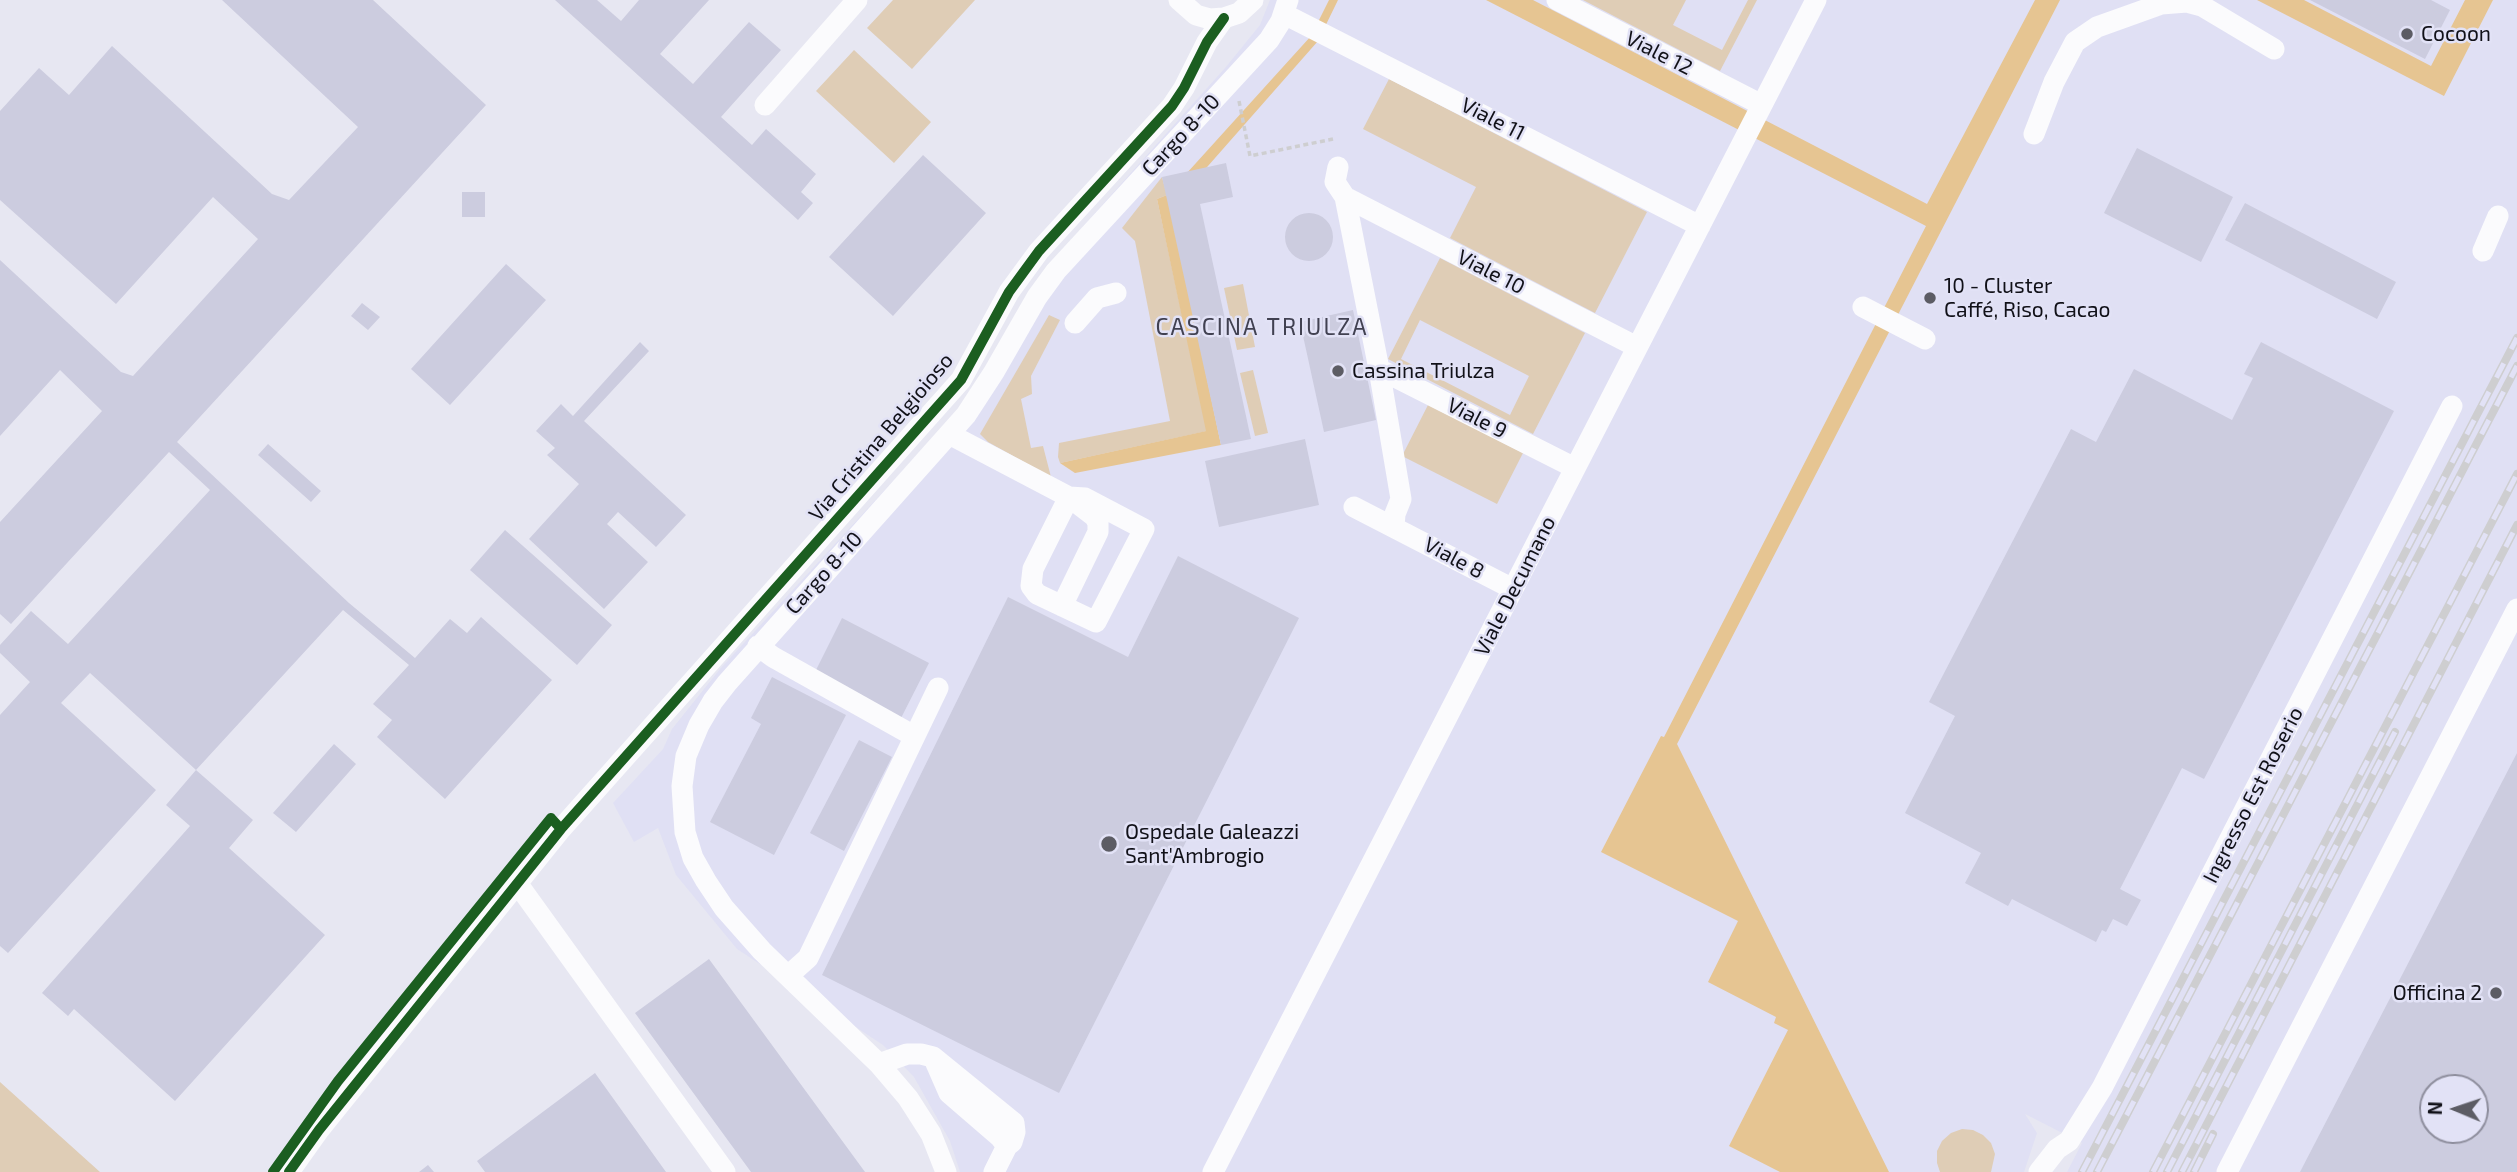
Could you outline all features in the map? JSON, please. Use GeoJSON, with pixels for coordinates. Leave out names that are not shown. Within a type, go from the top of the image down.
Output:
{"type":"FeatureCollection","features":[{"type":"Feature","properties":{"kind":"street"},"geometry":{"type":"LineString","coordinates":[[765,104],[857,0]]}},
{"type":"Feature","properties":{"kind":"street"},"geometry":{"type":"LineString","coordinates":[[1182,3],[1196,15],[1224,19],[1239,13],[1253,0]]}},
{"type":"Feature","properties":{"kind":"street","name":"Viale 12"},"geometry":{"type":"LineString","coordinates":[[1557,0],[1762,106]]}},
{"type":"Feature","properties":{"kind":"street","name":"Viale Decumano"},"geometry":{"type":"LineString","coordinates":[[1213,1172],[1816,0]]}},
{"type":"Feature","properties":{"kind":"street"},"geometry":{"type":"LineString","coordinates":[[2034,134],[2058,73],[2076,43],[2097,27],[2161,4],[2187,2],[2202,6],[2274,49]]}},
{"type":"Feature","properties":{"kind":"street"},"geometry":{"type":"LineString","coordinates":[[1182,3],[1197,39],[1196,63]]}},
{"type":"Feature","properties":{"kind":"street","name":"Viale 11"},"geometry":{"type":"LineString","coordinates":[[1286,7],[1700,226]]}},
{"type":"Feature","properties":{"kind":"street","name":"Cargo 8-10"},"geometry":{"type":"LineString","coordinates":[[946,1172],[942,1157],[920,1115],[879,1064],[762,950],[724,908],[706,881],[693,858],[685,832],[682,806],[686,756],[713,701],[758,646],[822,588],[890,514],[980,396],[1037,297],[1056,271],[1269,40],[1286,7]]}},
{"type":"Feature","properties":{"kind":"street","name":"Via Cristina Belgioioso"},"geometry":{"type":"LineString","coordinates":[[289,1172],[319,1130],[591,794],[961,380],[1009,292],[1039,251],[1172,106],[1207,42],[1224,19]]}},
{"type":"Feature","properties":{"kind":"street"},"geometry":{"type":"LineString","coordinates":[[1338,167],[1335,183],[1345,197],[1380,369],[1401,499],[1395,514],[1394,527]]}},
{"type":"Feature","properties":{"kind":"street","name":"Viale 10"},"geometry":{"type":"LineString","coordinates":[[1345,197],[1637,347]]}},
{"type":"Feature","properties":{"kind":"street"},"geometry":{"type":"LineString","coordinates":[[2483,251],[2498,216]]}},
{"type":"Feature","properties":{"kind":"street"},"geometry":{"type":"LineString","coordinates":[[1075,323],[1097,298],[1116,293]]}},
{"type":"Feature","properties":{"kind":"street"},"geometry":{"type":"LineString","coordinates":[[1863,307],[1925,339]]}},
{"type":"Feature","properties":{"kind":"street","name":"Viale 9"},"geometry":{"type":"LineString","coordinates":[[1380,369],[1575,468]]}},
{"type":"Feature","properties":{"kind":"street","name":"Ingresso Est Roserio"},"geometry":{"type":"LineString","coordinates":[[2039,1172],[2057,1149],[2072,1138],[2102,1088],[2452,406]]}},
{"type":"Feature","properties":{"kind":"street"},"geometry":{"type":"LineString","coordinates":[[949,434],[1069,496],[1095,517],[1098,532],[1062,606]]}},
{"type":"Feature","properties":{"kind":"street"},"geometry":{"type":"LineString","coordinates":[[1069,496],[1085,498],[1144,529],[1097,622],[1034,592],[1031,578],[1069,496]]}},
{"type":"Feature","properties":{"kind":"street","name":"Viale 8"},"geometry":{"type":"LineString","coordinates":[[1354,506],[1513,589]]}},
{"type":"Feature","properties":{"kind":"street"},"geometry":{"type":"LineString","coordinates":[[2227,1172],[2517,609]]}},
{"type":"Feature","properties":{"kind":"street"},"geometry":{"type":"LineString","coordinates":[[758,646],[915,736]]}},
{"type":"Feature","properties":{"kind":"street"},"geometry":{"type":"LineString","coordinates":[[789,975],[808,958],[938,688]]}},
{"type":"Feature","properties":{"kind":"street"},"geometry":{"type":"LineString","coordinates":[[517,883],[724,1172]]}},
{"type":"Feature","properties":{"kind":"street"},"geometry":{"type":"LineString","coordinates":[[879,1064],[907,1054],[921,1054],[933,1058],[949,1093],[1007,1146],[994,1172]]}},
{"type":"Feature","properties":{"kind":"path"},"geometry":{"type":"LineString","coordinates":[[1239,101],[1250,156],[1333,139]]}},
{"type":"Feature","properties":{"kind":"shaded area"},"geometry":{"type":"Polygon","coordinates":[[[893,0],[975,0],[912,69],[867,28],[893,0]]]}},
{"type":"Feature","properties":{"kind":"shaded area"},"geometry":{"type":"Polygon","coordinates":[[[1270,0],[2517,0],[2517,1172],[2067,1172],[2082,1143],[2025,1114],[2037,1133],[2024,1172],[960,1172],[950,1141],[914,1077],[883,1045],[737,949],[676,875],[658,828],[634,842],[613,803],[663,749],[672,729],[720,669],[961,407],[1051,262],[1225,68],[1260,25],[1270,0]]]}},
{"type":"Feature","properties":{"kind":"shaded area"},"geometry":{"type":"Polygon","coordinates":[[[1329,0],[1338,0],[1318,41],[1171,208],[1221,445],[1075,473],[1060,463],[1206,431],[1157,199],[1167,195],[1311,36],[1329,0]]]}},
{"type":"Feature","properties":{"kind":"shaded area"},"geometry":{"type":"Polygon","coordinates":[[[1486,0],[1533,0],[1927,204],[2035,0],[2060,0],[1677,744],[1889,1172],[1780,1172],[1729,1146],[1788,1030],[1774,1023],[1776,1017],[1708,982],[1738,921],[1601,852],[1661,736],[1664,737],[1926,226],[1486,0]]]}},
{"type":"Feature","properties":{"kind":"shaded area"},"geometry":{"type":"Polygon","coordinates":[[[1583,0],[1686,0],[1673,25],[1722,50],[1748,0],[1757,0],[1720,71],[1583,0]]]}},
{"type":"Feature","properties":{"kind":"shaded area"},"geometry":{"type":"Polygon","coordinates":[[[2257,0],[2304,0],[2431,66],[2465,0],[2493,0],[2444,96],[2257,0]]]}},
{"type":"Feature","properties":{"kind":"shaded area"},"geometry":{"type":"Polygon","coordinates":[[[854,50],[931,122],[894,163],[816,91],[854,50]]]}},
{"type":"Feature","properties":{"kind":"shaded area"},"geometry":{"type":"Polygon","coordinates":[[[1389,79],[1647,212],[1595,313],[1450,238],[1476,187],[1363,129],[1389,79]]]}},
{"type":"Feature","properties":{"kind":"shaded area"},"geometry":{"type":"Polygon","coordinates":[[[1162,177],[1167,195],[1157,199],[1207,431],[1060,463],[1059,443],[1170,421],[1135,241],[1122,228],[1162,177]]]}},
{"type":"Feature","properties":{"kind":"shaded area"},"geometry":{"type":"Polygon","coordinates":[[[1440,258],[1585,333],[1533,434],[1388,359],[1440,258]],[[1420,320],[1401,359],[1510,415],[1529,376],[1420,320]]]}},
{"type":"Feature","properties":{"kind":"shaded area"},"geometry":{"type":"Polygon","coordinates":[[[1243,284],[1255,347],[1237,350],[1224,288],[1243,284]]]}},
{"type":"Feature","properties":{"kind":"shaded area"},"geometry":{"type":"Polygon","coordinates":[[[1049,315],[1060,320],[1031,376],[1032,394],[1021,399],[1031,448],[1043,446],[1051,477],[988,442],[980,434],[1049,315]]]}},
{"type":"Feature","properties":{"kind":"shaded area"},"geometry":{"type":"Polygon","coordinates":[[[1253,370],[1268,433],[1255,436],[1240,373],[1253,370]]]}},
{"type":"Feature","properties":{"kind":"shaded area"},"geometry":{"type":"Polygon","coordinates":[[[1428,405],[1523,453],[1497,504],[1402,456],[1428,405]]]}},
{"type":"Feature","properties":{"kind":"shaded area"},"geometry":{"type":"Polygon","coordinates":[[[0,1082],[100,1172],[0,1172],[0,1082]]]}},
{"type":"Feature","properties":{"kind":"shaded area"},"geometry":{"type":"Polygon","coordinates":[[[1962,1129],[1973,1130],[1991,1143],[1995,1154],[1991,1172],[1940,1172],[1937,1151],[1942,1141],[1951,1133],[1962,1129]]]}},
{"type":"Feature","properties":{"kind":"building"},"geometry":{"type":"Polygon","coordinates":[[[222,0],[373,0],[486,105],[177,442],[349,603],[415,658],[450,619],[467,633],[481,617],[552,680],[445,799],[377,737],[392,720],[373,704],[409,665],[343,610],[196,770],[90,673],[61,703],[156,790],[8,953],[0,946],[0,715],[30,682],[0,653],[0,645],[31,611],[68,644],[210,490],[169,452],[11,624],[0,614],[0,522],[102,411],[60,370],[0,436],[0,260],[121,372],[133,376],[258,239],[213,197],[116,304],[0,200],[0,111],[39,68],[69,95],[112,46],[272,194],[289,200],[358,127],[222,0]]]}},
{"type":"Feature","properties":{"kind":"building"},"geometry":{"type":"Polygon","coordinates":[[[555,0],[597,0],[621,21],[639,0],[709,0],[660,54],[693,84],[749,22],[781,50],[721,117],[752,145],[766,129],[816,174],[801,192],[813,203],[798,220],[555,0]]]}},
{"type":"Feature","properties":{"kind":"building","name":"Cocoon"},"geometry":{"type":"Polygon","coordinates":[[[2310,0],[2431,0],[2450,10],[2425,59],[2310,0]]]}},
{"type":"Feature","properties":{"kind":"building"},"geometry":{"type":"Polygon","coordinates":[[[2137,148],[2233,197],[2201,262],[2104,213],[2137,148]]]}},
{"type":"Feature","properties":{"kind":"building"},"geometry":{"type":"Polygon","coordinates":[[[923,155],[986,213],[893,316],[829,257],[923,155]]]}},
{"type":"Feature","properties":{"kind":"building"},"geometry":{"type":"Polygon","coordinates":[[[1226,163],[1233,197],[1200,204],[1251,439],[1221,445],[1162,177],[1226,163]]]}},
{"type":"Feature","properties":{"kind":"building"},"geometry":{"type":"Polygon","coordinates":[[[462,192],[485,192],[485,217],[462,217],[462,192]]]}},
{"type":"Feature","properties":{"kind":"building"},"geometry":{"type":"Polygon","coordinates":[[[2245,203],[2396,282],[2377,319],[2225,240],[2245,203]]]}},
{"type":"Feature","properties":{"kind":"building"},"geometry":{"type":"Polygon","coordinates":[[[1309,213],[1326,220],[1333,237],[1326,254],[1309,261],[1292,254],[1285,237],[1292,220],[1309,213]]]}},
{"type":"Feature","properties":{"kind":"building"},"geometry":{"type":"Polygon","coordinates":[[[506,264],[546,300],[450,405],[411,369],[506,264]]]}},
{"type":"Feature","properties":{"kind":"building"},"geometry":{"type":"Polygon","coordinates":[[[362,303],[380,317],[368,330],[351,316],[362,303]]]}},
{"type":"Feature","properties":{"kind":"building","name":"Cassina Triulza"},"geometry":{"type":"Polygon","coordinates":[[[1353,310],[1376,420],[1324,432],[1300,322],[1353,310]]]}},
{"type":"Feature","properties":{"kind":"building"},"geometry":{"type":"Polygon","coordinates":[[[640,342],[649,351],[584,421],[686,515],[656,547],[618,512],[607,524],[648,562],[604,609],[529,539],[579,484],[547,455],[555,448],[536,431],[561,404],[573,416],[640,342]]]}},
{"type":"Feature","properties":{"kind":"building"},"geometry":{"type":"Polygon","coordinates":[[[2261,342],[2394,411],[2204,779],[2182,768],[2120,889],[2141,900],[2127,926],[2113,919],[2106,932],[2102,930],[2096,942],[2012,899],[2008,906],[1965,883],[1981,853],[1905,813],[1955,716],[1929,702],[2071,429],[2096,442],[2134,369],[2232,420],[2253,378],[2244,374],[2261,342]]]}},
{"type":"Feature","properties":{"kind":"building"},"geometry":{"type":"Polygon","coordinates":[[[1305,439],[1319,505],[1219,527],[1205,461],[1305,439]]]}},
{"type":"Feature","properties":{"kind":"building"},"geometry":{"type":"Polygon","coordinates":[[[268,444],[321,491],[311,502],[258,455],[268,444]]]}},
{"type":"Feature","properties":{"kind":"building"},"geometry":{"type":"Polygon","coordinates":[[[505,530],[612,625],[577,665],[470,570],[505,530]]]}},
{"type":"Feature","properties":{"kind":"building"},"geometry":{"type":"Polygon","coordinates":[[[1178,556],[1299,618],[1059,1093],[822,975],[1008,597],[1128,657],[1178,556]]]}},
{"type":"Feature","properties":{"kind":"building"},"geometry":{"type":"Polygon","coordinates":[[[842,618],[929,663],[900,720],[813,676],[842,618]]]}},
{"type":"Feature","properties":{"kind":"building"},"geometry":{"type":"Polygon","coordinates":[[[772,677],[846,715],[774,855],[710,822],[761,724],[751,718],[772,677]]]}},
{"type":"Feature","properties":{"kind":"building"},"geometry":{"type":"Polygon","coordinates":[[[859,740],[892,757],[844,851],[810,833],[859,740]]]}},
{"type":"Feature","properties":{"kind":"building"},"geometry":{"type":"Polygon","coordinates":[[[334,744],[356,764],[296,832],[273,813],[334,744]]]}},
{"type":"Feature","properties":{"kind":"building"},"geometry":{"type":"Polygon","coordinates":[[[2517,753],[2517,1172],[2300,1172],[2517,753]]]}},
{"type":"Feature","properties":{"kind":"building"},"geometry":{"type":"Polygon","coordinates":[[[196,770],[253,820],[229,848],[325,935],[175,1101],[74,1009],[68,1016],[42,993],[190,826],[166,805],[196,770]]]}},
{"type":"Feature","properties":{"kind":"building"},"geometry":{"type":"Polygon","coordinates":[[[709,959],[865,1172],[751,1172],[635,1013],[709,959]]]}},
{"type":"Feature","properties":{"kind":"building"},"geometry":{"type":"Polygon","coordinates":[[[595,1073],[666,1172],[485,1172],[477,1161],[595,1073]]]}},
{"type":"Feature","properties":{"kind":"building"},"geometry":{"type":"Polygon","coordinates":[[[428,1165],[434,1172],[419,1172],[428,1165]]]}},
{"type":"Feature","properties":{"kind":"railway"},"geometry":{"type":"LineString","coordinates":[[2082,1172],[2517,338]]}},
{"type":"Feature","properties":{"kind":"railway"},"geometry":{"type":"LineString","coordinates":[[2097,1172],[2517,366]]}},
{"type":"Feature","properties":{"kind":"railway"},"geometry":{"type":"LineString","coordinates":[[2153,1172],[2517,474]]}},
{"type":"Feature","properties":{"kind":"railway"},"geometry":{"type":"LineString","coordinates":[[2182,1172],[2517,525]]}},
{"type":"Feature","properties":{"kind":"railway"},"geometry":{"type":"LineString","coordinates":[[2167,1172],[2395,732]]}},
{"type":"Feature","properties":{"kind":"railway"},"geometry":{"type":"LineString","coordinates":[[2194,1172],[2213,1134]]}},
{"type":"Feature","properties":{"kind":"cycle path"},"geometry":{"type":"LineString","coordinates":[[289,1172],[319,1130],[561,829],[961,380],[1009,292],[1039,251],[1172,106],[1207,42],[1224,18]]}},
{"type":"Feature","properties":{"kind":"cycle path"},"geometry":{"type":"LineString","coordinates":[[273,1172],[338,1081],[551,818],[561,829]]}},
{"type":"Feature","properties":{"kind":"place","name":"Cocoon"},"geometry":{"type":"Point","coordinates":[2407,34]}},
{"type":"Feature","properties":{"kind":"place","name":"10 - Cluster Caffé, Riso, Cacao"},"geometry":{"type":"Point","coordinates":[1930,298]}},
{"type":"Feature","properties":{"kind":"place","name":"Cassina Triulza"},"geometry":{"type":"Point","coordinates":[1338,371]}},
{"type":"Feature","properties":{"kind":"place","name":"Ospedale Galeazzi Sant'Ambrogio"},"geometry":{"type":"Point","coordinates":[1109,844]}},
{"type":"Feature","properties":{"kind":"place","name":"Officina 2"},"geometry":{"type":"Point","coordinates":[2496,993]}},
{"type":"Feature","properties":{"kind":"district","name":"CASCINA TRIULZA"},"geometry":{"type":"Point","coordinates":[1262,327]}}]}
